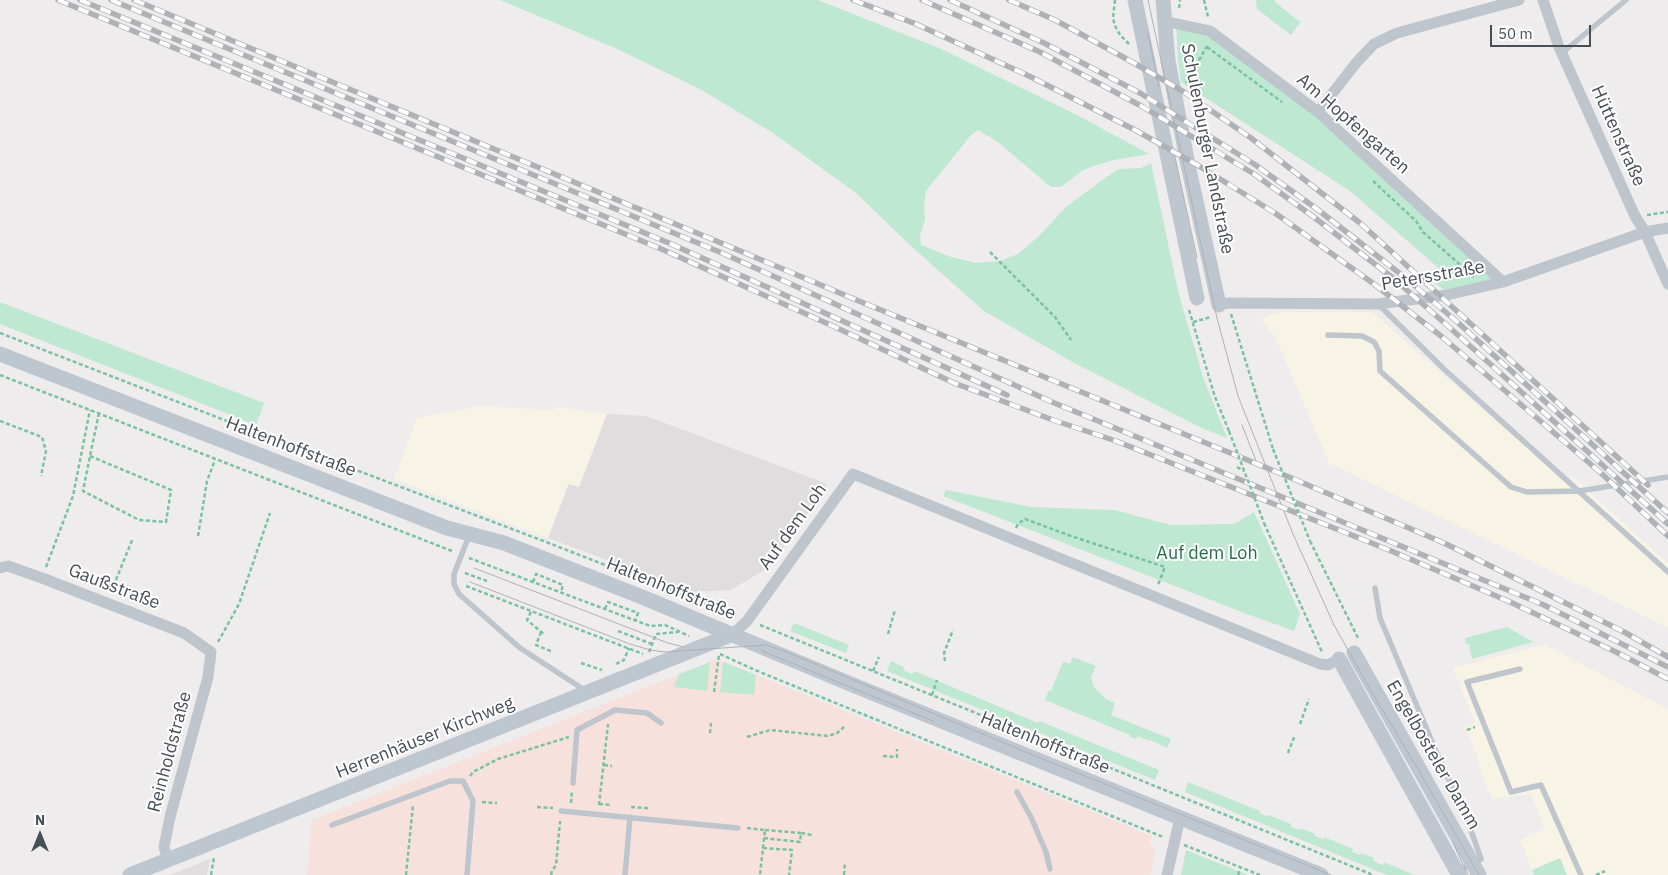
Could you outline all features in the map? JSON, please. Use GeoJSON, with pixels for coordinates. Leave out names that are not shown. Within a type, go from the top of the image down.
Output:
{"type":"FeatureCollection","features":[{"type":"Feature","properties":{"kind":"street"},"geometry":{"type":"LineString","coordinates":[[1135,0],[1197,298]]}},
{"type":"Feature","properties":{"kind":"street","name":"Schulenburger Landstraße"},"geometry":{"type":"LineString","coordinates":[[1163,0],[1168,61],[1188,164],[1225,309]]}},
{"type":"Feature","properties":{"kind":"street"},"geometry":{"type":"LineString","coordinates":[[1318,112],[1356,63],[1374,44],[1397,33],[1519,0]]}},
{"type":"Feature","properties":{"kind":"street","name":"Hüttenstraße"},"geometry":{"type":"LineString","coordinates":[[1543,0],[1562,53],[1635,216],[1645,232],[1668,284]]}},
{"type":"Feature","properties":{"kind":"street","name":"Am Hopfengarten"},"geometry":{"type":"LineString","coordinates":[[1164,21],[1212,33],[1318,112],[1503,282]]}},
{"type":"Feature","properties":{"kind":"street","name":"Petersstraße"},"geometry":{"type":"LineString","coordinates":[[1225,309],[1228,303],[1378,304],[1447,295],[1503,282],[1645,232],[1668,228]]}},
{"type":"Feature","properties":{"kind":"street","name":"Haltenhoffstraße"},"geometry":{"type":"LineString","coordinates":[[0,354],[447,528],[504,543],[642,597],[1321,875]]}},
{"type":"Feature","properties":{"kind":"street","name":"Auf dem Loh"},"geometry":{"type":"LineString","coordinates":[[733,634],[747,620],[853,474],[1320,664],[1328,665],[1339,659]]}},
{"type":"Feature","properties":{"kind":"street","name":"Gaußstraße"},"geometry":{"type":"LineString","coordinates":[[0,568],[8,566],[42,578],[184,633],[212,652]]}},
{"type":"Feature","properties":{"kind":"street","name":"Herrenhäuser Kirchweg"},"geometry":{"type":"LineString","coordinates":[[130,875],[733,634]]}},
{"type":"Feature","properties":{"kind":"street","name":"Reinholdstraße"},"geometry":{"type":"LineString","coordinates":[[168,860],[164,847],[170,817],[208,677],[212,652]]}},
{"type":"Feature","properties":{"kind":"street","name":"Engelbosteler Damm"},"geometry":{"type":"LineString","coordinates":[[1354,653],[1477,869]]}},
{"type":"Feature","properties":{"kind":"street","name":"Engelbosteler Damm"},"geometry":{"type":"LineString","coordinates":[[1339,659],[1458,874]]}},
{"type":"Feature","properties":{"kind":"street"},"geometry":{"type":"LineString","coordinates":[[1167,875],[1180,818]]}},
{"type":"Feature","properties":{"kind":"lane"},"geometry":{"type":"LineString","coordinates":[[1562,53],[1626,0]]}},
{"type":"Feature","properties":{"kind":"lane"},"geometry":{"type":"LineString","coordinates":[[1378,304],[1445,370],[1668,572]]}},
{"type":"Feature","properties":{"kind":"lane"},"geometry":{"type":"LineString","coordinates":[[1328,335],[1362,336],[1374,342],[1379,351],[1380,371],[1511,487],[1527,492],[1579,491],[1668,477]]}},
{"type":"Feature","properties":{"kind":"lane"},"geometry":{"type":"LineString","coordinates":[[470,534],[454,574],[454,584],[459,594],[520,648],[589,693]]}},
{"type":"Feature","properties":{"kind":"lane"},"geometry":{"type":"LineString","coordinates":[[1374,588],[1380,618],[1438,756],[1467,819],[1481,859],[1477,869],[1458,874]]}},
{"type":"Feature","properties":{"kind":"lane"},"geometry":{"type":"LineString","coordinates":[[1520,669],[1467,682],[1512,792],[1541,785],[1580,875]]}},
{"type":"Feature","properties":{"kind":"lane"},"geometry":{"type":"LineString","coordinates":[[573,783],[577,730],[615,710],[647,713],[661,723]]}},
{"type":"Feature","properties":{"kind":"lane"},"geometry":{"type":"LineString","coordinates":[[332,825],[450,781],[463,781],[473,801],[467,875]]}},
{"type":"Feature","properties":{"kind":"lane"},"geometry":{"type":"LineString","coordinates":[[1018,792],[1031,816],[1046,852],[1050,869]]}},
{"type":"Feature","properties":{"kind":"lane"},"geometry":{"type":"LineString","coordinates":[[561,811],[738,828]]}},
{"type":"Feature","properties":{"kind":"lane"},"geometry":{"type":"LineString","coordinates":[[625,875],[630,818]]}},
{"type":"Feature","properties":{"kind":"path"},"geometry":{"type":"LineString","coordinates":[[1115,0],[1113,18],[1115,26],[1120,35],[1134,49]]}},
{"type":"Feature","properties":{"kind":"path","name":"Schulenburger Landstraße"},"geometry":{"type":"LineString","coordinates":[[1204,0],[1212,33]]}},
{"type":"Feature","properties":{"kind":"path"},"geometry":{"type":"LineString","coordinates":[[1183,88],[1207,47],[1212,33]]}},
{"type":"Feature","properties":{"kind":"path"},"geometry":{"type":"LineString","coordinates":[[1207,47],[1286,105]]}},
{"type":"Feature","properties":{"kind":"path"},"geometry":{"type":"LineString","coordinates":[[1367,175],[1416,221],[1423,232],[1484,286]]}},
{"type":"Feature","properties":{"kind":"path"},"geometry":{"type":"LineString","coordinates":[[1635,216],[1668,212]]}},
{"type":"Feature","properties":{"kind":"path"},"geometry":{"type":"LineString","coordinates":[[990,252],[1055,317],[1070,340]]}},
{"type":"Feature","properties":{"kind":"path"},"geometry":{"type":"LineString","coordinates":[[1225,309],[1274,449],[1310,540]]}},
{"type":"Feature","properties":{"kind":"path"},"geometry":{"type":"LineString","coordinates":[[1193,322],[1216,397],[1264,523]]}},
{"type":"Feature","properties":{"kind":"path"},"geometry":{"type":"LineString","coordinates":[[0,333],[747,620],[1373,875]]}},
{"type":"Feature","properties":{"kind":"path"},"geometry":{"type":"LineString","coordinates":[[0,375],[461,555],[650,626],[666,626],[680,631],[656,634],[647,656],[467,587]]}},
{"type":"Feature","properties":{"kind":"path"},"geometry":{"type":"LineString","coordinates":[[42,578],[73,496],[90,410]]}},
{"type":"Feature","properties":{"kind":"path"},"geometry":{"type":"LineString","coordinates":[[90,456],[171,490],[166,522],[139,520],[83,491],[90,456],[99,413]]}},
{"type":"Feature","properties":{"kind":"path"},"geometry":{"type":"LineString","coordinates":[[0,421],[42,437],[46,451],[41,476]]}},
{"type":"Feature","properties":{"kind":"path"},"geometry":{"type":"LineString","coordinates":[[16,427],[18,422]]}},
{"type":"Feature","properties":{"kind":"path"},"geometry":{"type":"LineString","coordinates":[[198,536],[207,481],[215,459]]}},
{"type":"Feature","properties":{"kind":"path"},"geometry":{"type":"LineString","coordinates":[[1237,468],[1244,471]]}},
{"type":"Feature","properties":{"kind":"path"},"geometry":{"type":"LineString","coordinates":[[212,652],[223,636],[238,604],[270,513]]}},
{"type":"Feature","properties":{"kind":"path"},"geometry":{"type":"LineString","coordinates":[[1012,539],[1018,524],[1025,519],[1165,567],[1159,580]]}},
{"type":"Feature","properties":{"kind":"path"},"geometry":{"type":"LineString","coordinates":[[107,603],[133,538]]}},
{"type":"Feature","properties":{"kind":"path"},"geometry":{"type":"LineString","coordinates":[[463,572],[487,581]]}},
{"type":"Feature","properties":{"kind":"path"},"geometry":{"type":"LineString","coordinates":[[533,582],[536,574],[564,585],[561,592]]}},
{"type":"Feature","properties":{"kind":"path"},"geometry":{"type":"LineString","coordinates":[[605,609],[608,602],[638,613],[636,620]]}},
{"type":"Feature","properties":{"kind":"path"},"geometry":{"type":"LineString","coordinates":[[888,634],[895,610]]}},
{"type":"Feature","properties":{"kind":"path"},"geometry":{"type":"LineString","coordinates":[[531,612],[527,620],[545,635]]}},
{"type":"Feature","properties":{"kind":"path"},"geometry":{"type":"LineString","coordinates":[[945,661],[944,653],[953,630]]}},
{"type":"Feature","properties":{"kind":"path"},"geometry":{"type":"LineString","coordinates":[[618,631],[652,644]]}},
{"type":"Feature","properties":{"kind":"path"},"geometry":{"type":"LineString","coordinates":[[541,632],[536,645],[553,652]]}},
{"type":"Feature","properties":{"kind":"path"},"geometry":{"type":"LineString","coordinates":[[624,660],[629,648]]}},
{"type":"Feature","properties":{"kind":"path"},"geometry":{"type":"LineString","coordinates":[[714,692],[719,653],[755,670],[1174,842],[1260,875]]}},
{"type":"Feature","properties":{"kind":"path"},"geometry":{"type":"LineString","coordinates":[[873,671],[879,656]]}},
{"type":"Feature","properties":{"kind":"path"},"geometry":{"type":"LineString","coordinates":[[581,663],[601,671]]}},
{"type":"Feature","properties":{"kind":"path"},"geometry":{"type":"LineString","coordinates":[[932,695],[937,680]]}},
{"type":"Feature","properties":{"kind":"path"},"geometry":{"type":"LineString","coordinates":[[1300,724],[1310,699]]}},
{"type":"Feature","properties":{"kind":"path"},"geometry":{"type":"LineString","coordinates":[[598,814],[609,712]]}},
{"type":"Feature","properties":{"kind":"path"},"geometry":{"type":"LineString","coordinates":[[710,733],[711,724]]}},
{"type":"Feature","properties":{"kind":"path"},"geometry":{"type":"LineString","coordinates":[[747,736],[770,730],[828,736],[838,733],[844,727]]}},
{"type":"Feature","properties":{"kind":"path"},"geometry":{"type":"LineString","coordinates":[[463,781],[473,772],[498,760],[577,734]]}},
{"type":"Feature","properties":{"kind":"path"},"geometry":{"type":"LineString","coordinates":[[1288,753],[1296,735]]}},
{"type":"Feature","properties":{"kind":"path"},"geometry":{"type":"LineString","coordinates":[[883,756],[897,757],[897,749]]}},
{"type":"Feature","properties":{"kind":"path"},"geometry":{"type":"LineString","coordinates":[[604,765],[612,766]]}},
{"type":"Feature","properties":{"kind":"path"},"geometry":{"type":"LineString","coordinates":[[570,812],[573,783]]}},
{"type":"Feature","properties":{"kind":"path"},"geometry":{"type":"LineString","coordinates":[[406,875],[414,794]]}},
{"type":"Feature","properties":{"kind":"path"},"geometry":{"type":"LineString","coordinates":[[473,801],[497,803]]}},
{"type":"Feature","properties":{"kind":"path"},"geometry":{"type":"LineString","coordinates":[[538,807],[561,811],[556,865],[552,875]]}},
{"type":"Feature","properties":{"kind":"path"},"geometry":{"type":"LineString","coordinates":[[738,828],[812,834]]}},
{"type":"Feature","properties":{"kind":"path"},"geometry":{"type":"LineString","coordinates":[[760,875],[765,830]]}},
{"type":"Feature","properties":{"kind":"path"},"geometry":{"type":"LineString","coordinates":[[764,838],[800,842],[801,833]]}},
{"type":"Feature","properties":{"kind":"path"},"geometry":{"type":"LineString","coordinates":[[763,848],[792,850],[789,875]]}},
{"type":"Feature","properties":{"kind":"path"},"geometry":{"type":"LineString","coordinates":[[844,875],[845,862]]}},
{"type":"Feature","properties":{"kind":"path"},"geometry":{"type":"LineString","coordinates":[[1238,875],[1241,867]]}},
{"type":"Feature","properties":{"kind":"path"},"geometry":{"type":"LineString","coordinates":[[1596,875],[1605,871]]}},
{"type":"Feature","properties":{"kind":"shaded area"},"geometry":{"type":"Polygon","coordinates":[[[1283,312],[1372,312],[1562,479],[1573,477],[1668,564],[1668,628],[1336,466],[1330,465],[1275,336],[1261,320],[1270,315],[1283,312]]]}},
{"type":"Feature","properties":{"kind":"shaded area"},"geometry":{"type":"Polygon","coordinates":[[[481,406],[551,410],[560,407],[607,414],[579,488],[568,484],[548,538],[394,479],[417,418],[481,406]]]}},
{"type":"Feature","properties":{"kind":"shaded area"},"geometry":{"type":"Polygon","coordinates":[[[607,414],[646,416],[825,483],[827,487],[769,567],[731,590],[693,592],[548,538],[569,484],[579,487],[607,414]]]}},
{"type":"Feature","properties":{"kind":"shaded area"},"geometry":{"type":"Polygon","coordinates":[[[1545,645],[1668,709],[1668,875],[1567,875],[1560,858],[1532,870],[1520,840],[1545,829],[1531,794],[1492,799],[1477,763],[1479,761],[1465,726],[1475,723],[1453,668],[1545,645]]]}},
{"type":"Feature","properties":{"kind":"shaded area"},"geometry":{"type":"Polygon","coordinates":[[[717,659],[1152,836],[1149,844],[1155,850],[1150,875],[307,875],[312,820],[717,659]]]}},
{"type":"Feature","properties":{"kind":"shaded area"},"geometry":{"type":"Polygon","coordinates":[[[210,859],[207,875],[170,875],[210,859]]]}},
{"type":"Feature","properties":{"kind":"green space"},"geometry":{"type":"Polygon","coordinates":[[[500,0],[818,0],[939,48],[1075,114],[1149,154],[1114,160],[1094,166],[1083,170],[1061,187],[1051,187],[998,142],[978,130],[971,135],[926,191],[924,205],[925,220],[920,235],[921,245],[951,257],[976,263],[1000,261],[1018,254],[1040,235],[1066,207],[1105,178],[1119,169],[1141,168],[1151,163],[1178,291],[1203,377],[1227,438],[1202,428],[1076,364],[984,311],[911,246],[856,193],[773,133],[700,89],[617,49],[500,0]]]}},
{"type":"Feature","properties":{"kind":"green space"},"geometry":{"type":"Polygon","coordinates":[[[1256,0],[1275,0],[1275,2],[1300,22],[1291,35],[1257,9],[1256,0]]]}},
{"type":"Feature","properties":{"kind":"green space"},"geometry":{"type":"Polygon","coordinates":[[[1176,22],[1210,31],[1318,112],[1503,282],[1450,294],[1432,281],[1442,271],[1350,191],[1181,82],[1176,22]]]}},
{"type":"Feature","properties":{"kind":"green space"},"geometry":{"type":"Polygon","coordinates":[[[0,302],[264,403],[256,425],[0,324],[0,302]]]}},
{"type":"Feature","properties":{"kind":"green space","name":"Auf dem Loh"},"geometry":{"type":"Polygon","coordinates":[[[946,490],[1031,507],[1114,510],[1171,525],[1234,524],[1254,512],[1300,614],[1294,631],[943,496],[946,490]]]}},
{"type":"Feature","properties":{"kind":"green space"},"geometry":{"type":"Polygon","coordinates":[[[794,623],[849,645],[846,653],[790,631],[794,623]]]}},
{"type":"Feature","properties":{"kind":"green space"},"geometry":{"type":"Polygon","coordinates":[[[1507,627],[1533,642],[1472,659],[1469,644],[1466,644],[1465,638],[1507,627]]]}},
{"type":"Feature","properties":{"kind":"green space"},"geometry":{"type":"Polygon","coordinates":[[[1073,657],[1096,666],[1091,677],[1093,686],[1106,699],[1115,703],[1111,715],[1171,739],[1167,748],[1138,736],[1136,739],[1130,737],[1130,735],[1045,700],[1049,690],[1051,691],[1063,662],[1070,664],[1073,657]]]}},
{"type":"Feature","properties":{"kind":"green space"},"geometry":{"type":"Polygon","coordinates":[[[891,661],[904,667],[903,670],[912,674],[914,671],[1038,723],[1039,721],[1159,770],[1155,780],[887,671],[891,661]]]}},
{"type":"Feature","properties":{"kind":"green space"},"geometry":{"type":"Polygon","coordinates":[[[710,662],[707,691],[674,687],[679,674],[710,662]]]}},
{"type":"Feature","properties":{"kind":"green space"},"geometry":{"type":"Polygon","coordinates":[[[723,662],[756,675],[754,695],[720,692],[723,662]]]}},
{"type":"Feature","properties":{"kind":"green space"},"geometry":{"type":"Polygon","coordinates":[[[1188,782],[1260,811],[1259,813],[1266,816],[1269,815],[1291,824],[1291,827],[1299,830],[1300,828],[1315,834],[1315,836],[1323,839],[1324,837],[1353,849],[1352,852],[1374,858],[1373,861],[1383,865],[1384,862],[1414,875],[1387,875],[1185,792],[1188,782]]]}},
{"type":"Feature","properties":{"kind":"green space"},"geometry":{"type":"Polygon","coordinates":[[[1186,850],[1248,875],[1181,875],[1186,850]]]}},
{"type":"Feature","properties":{"kind":"green space"},"geometry":{"type":"Polygon","coordinates":[[[1560,858],[1567,875],[1534,875],[1532,870],[1560,858]]]}},
{"type":"Feature","properties":{"kind":"tram line"},"geometry":{"type":"LineString","coordinates":[[1148,0],[1217,318],[1238,396],[1293,534],[1334,625],[1479,875]]}},
{"type":"Feature","properties":{"kind":"tram line"},"geometry":{"type":"LineString","coordinates":[[1148,33],[1159,87]]}},
{"type":"Feature","properties":{"kind":"tram line"},"geometry":{"type":"LineString","coordinates":[[1173,148],[1197,258]]}},
{"type":"Feature","properties":{"kind":"tram line"},"geometry":{"type":"LineString","coordinates":[[1242,425],[1258,466]]}},
{"type":"Feature","properties":{"kind":"tram line"},"geometry":{"type":"LineString","coordinates":[[474,568],[668,643],[684,647]]}},
{"type":"Feature","properties":{"kind":"tram line"},"geometry":{"type":"LineString","coordinates":[[470,582],[650,650],[665,652],[766,645],[784,651],[1033,755],[1331,875]]}},
{"type":"Feature","properties":{"kind":"tram line"},"geometry":{"type":"LineString","coordinates":[[762,651],[933,721]]}},
{"type":"Feature","properties":{"kind":"tram line"},"geometry":{"type":"LineString","coordinates":[[1453,843],[1468,875]]}},
{"type":"Feature","properties":{"kind":"railway"},"geometry":{"type":"LineString","coordinates":[[58,0],[659,248],[954,383],[1116,441],[1389,550],[1508,601],[1668,679]]}},
{"type":"Feature","properties":{"kind":"railway"},"geometry":{"type":"LineString","coordinates":[[80,0],[669,243],[1007,395]]}},
{"type":"Feature","properties":{"kind":"railway"},"geometry":{"type":"LineString","coordinates":[[111,0],[722,253],[1052,402],[1544,605],[1668,667]]}},
{"type":"Feature","properties":{"kind":"railway"},"geometry":{"type":"LineString","coordinates":[[134,0],[854,299],[1289,477],[1444,543],[1624,632],[1668,657]]}},
{"type":"Feature","properties":{"kind":"railway"},"geometry":{"type":"LineString","coordinates":[[853,0],[916,24],[1029,76],[1137,131],[1199,166],[1275,213],[1374,284],[1441,336],[1601,473],[1668,536]]}},
{"type":"Feature","properties":{"kind":"railway"},"geometry":{"type":"LineString","coordinates":[[922,0],[1040,52],[1143,107],[1254,174],[1393,278],[1668,524]]}},
{"type":"Feature","properties":{"kind":"railway"},"geometry":{"type":"LineString","coordinates":[[950,0],[1044,43],[1140,93],[1254,164],[1317,209],[1403,276],[1455,320],[1668,513]]}},
{"type":"Feature","properties":{"kind":"railway"},"geometry":{"type":"LineString","coordinates":[[1009,0],[1055,20],[1134,63],[1184,92],[1251,138],[1360,223],[1648,485]]}}]}
